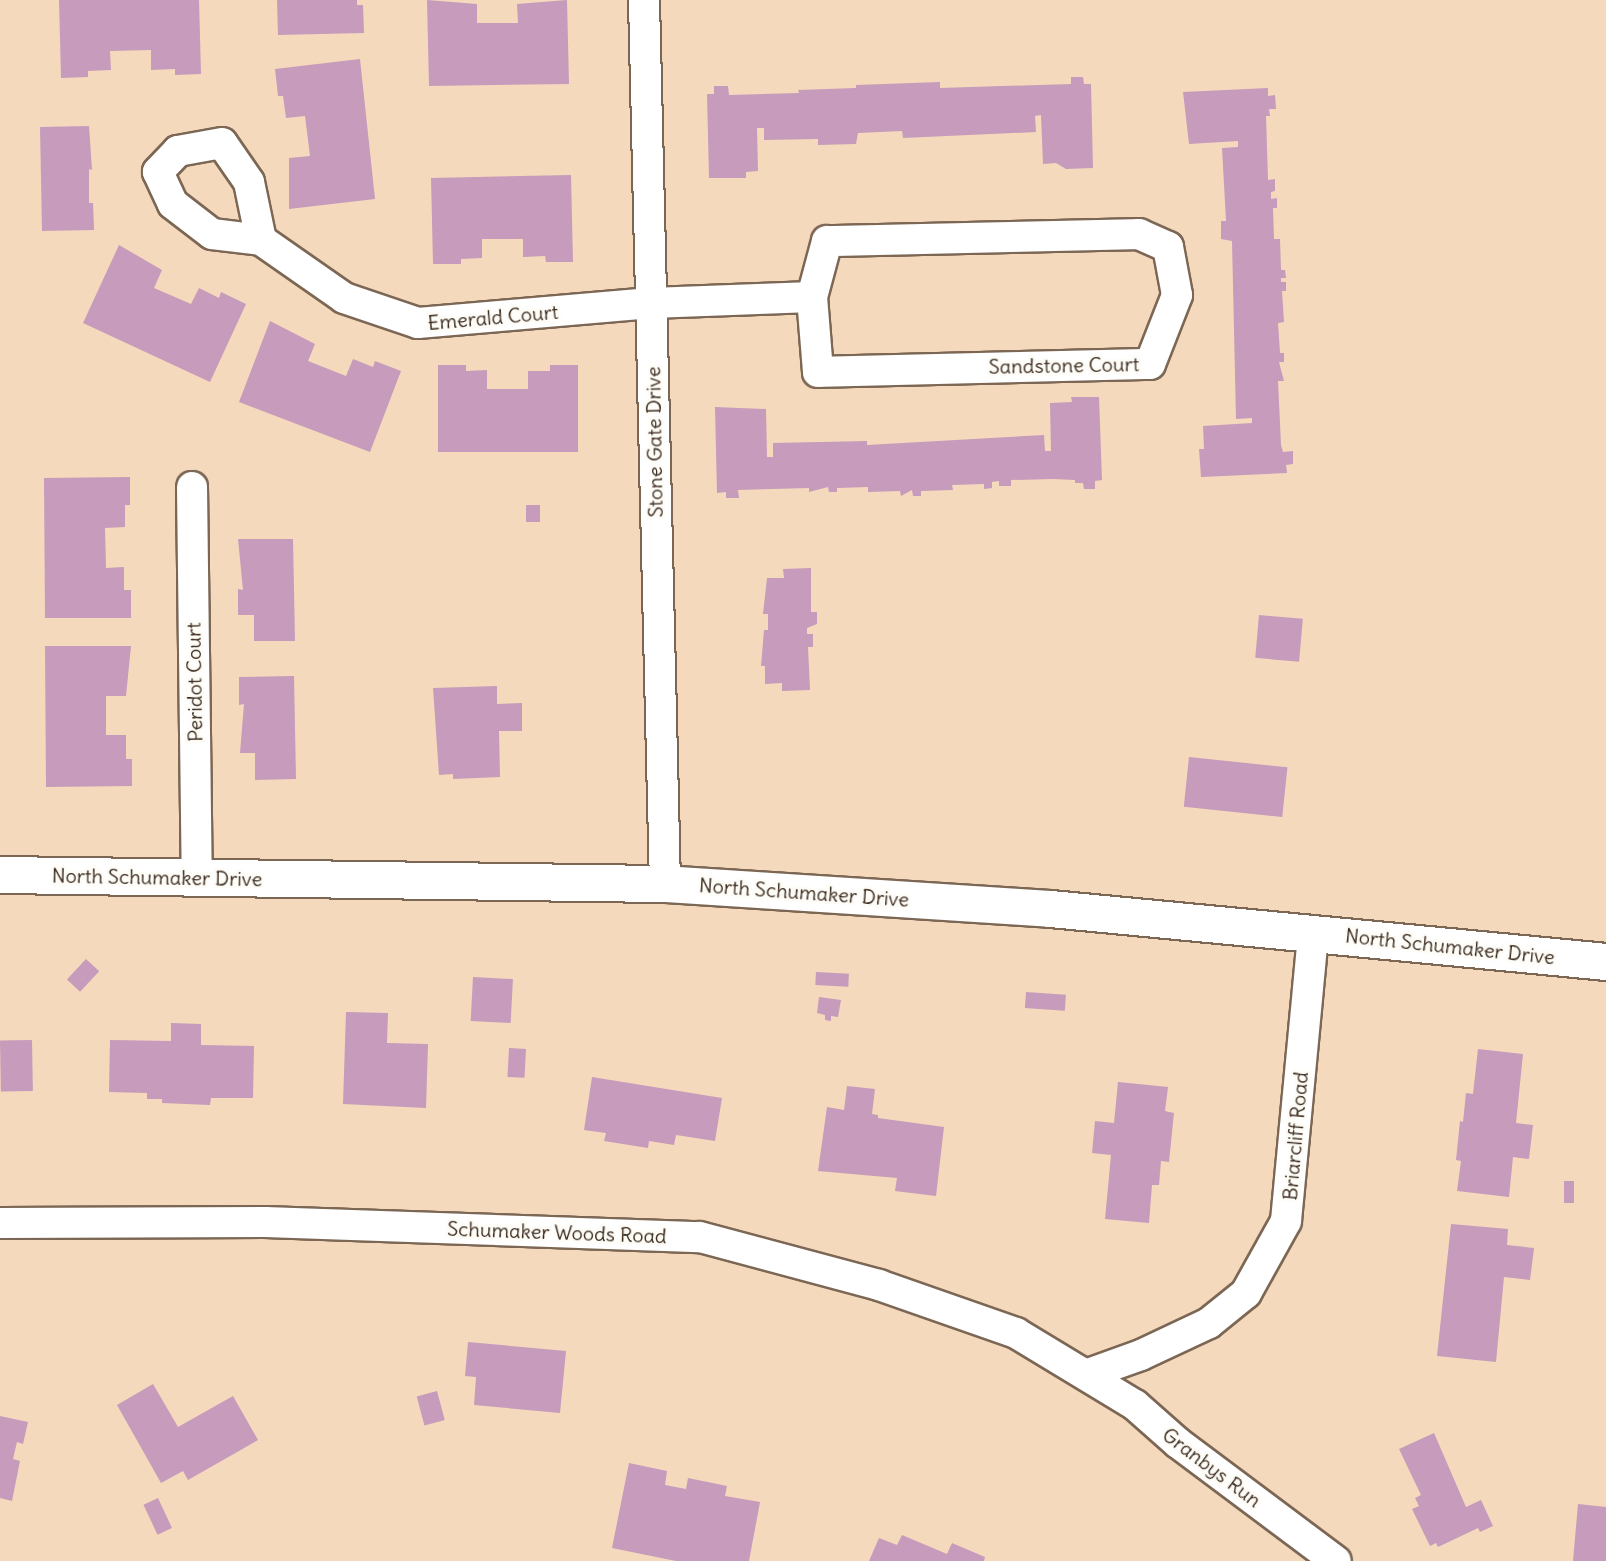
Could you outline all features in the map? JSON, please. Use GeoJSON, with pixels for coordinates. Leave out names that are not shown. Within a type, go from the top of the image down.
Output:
{"type":"FeatureCollection","features":[{"type":"Feature","properties":{"kind":"street","name":"Stone Gate Drive"},"geometry":{"type":"LineString","coordinates":[[644,0],[665,884]]}},
{"type":"Feature","properties":{"kind":"street","name":"Sandstone Court"},"geometry":{"type":"LineString","coordinates":[[1139,234],[1168,247],[1177,295],[1150,364],[1042,364],[818,372],[812,297],[827,241],[1139,234]]}},
{"type":"Feature","properties":{"kind":"street","name":"Emerald Court"},"geometry":{"type":"LineString","coordinates":[[261,240],[344,298],[418,323],[651,303]]}},
{"type":"Feature","properties":{"kind":"street"},"geometry":{"type":"LineString","coordinates":[[651,303],[812,297]]}},
{"type":"Feature","properties":{"kind":"street","name":"Peridot Court"},"geometry":{"type":"LineString","coordinates":[[192,487],[197,877]]}},
{"type":"Feature","properties":{"kind":"street","name":"North Schumaker Drive"},"geometry":{"type":"LineString","coordinates":[[0,875],[665,884],[1051,909],[1606,962]]}},
{"type":"Feature","properties":{"kind":"street","name":"Briarcliff Road"},"geometry":{"type":"LineString","coordinates":[[1088,1374],[1141,1355],[1209,1323],[1246,1293],[1286,1221],[1313,934]]}},
{"type":"Feature","properties":{"kind":"street","name":"Schumaker Woods Road"},"geometry":{"type":"LineString","coordinates":[[0,1223],[265,1222],[700,1237],[906,1294],[1016,1333],[1088,1374]]}},
{"type":"Feature","properties":{"kind":"street","name":"Granbys Run"},"geometry":{"type":"LineString","coordinates":[[1088,1374],[1135,1405],[1178,1443],[1336,1561]]}},
{"type":"Feature","properties":{"kind":"building"},"geometry":{"type":"Polygon","coordinates":[[[59,0],[199,0],[201,74],[175,75],[175,69],[151,70],[151,50],[110,51],[111,70],[88,71],[88,77],[61,78],[59,0]]]}},
{"type":"Feature","properties":{"kind":"building"},"geometry":{"type":"Polygon","coordinates":[[[277,0],[357,0],[357,5],[363,5],[364,33],[278,35],[277,0]]]}},
{"type":"Feature","properties":{"kind":"building"},"geometry":{"type":"Polygon","coordinates":[[[427,0],[477,4],[477,23],[518,23],[517,4],[567,0],[569,84],[429,86],[427,0]]]}},
{"type":"Feature","properties":{"kind":"building"},"geometry":{"type":"Polygon","coordinates":[[[360,59],[375,199],[289,209],[289,158],[310,156],[305,116],[286,118],[283,96],[278,96],[275,69],[360,59]]]}},
{"type":"Feature","properties":{"kind":"building"},"geometry":{"type":"Polygon","coordinates":[[[1071,77],[1083,77],[1084,84],[1091,84],[1093,168],[1066,169],[1056,163],[1043,164],[1041,115],[1035,116],[1036,132],[903,138],[902,131],[858,133],[856,144],[818,145],[818,139],[764,140],[764,128],[757,128],[758,171],[746,172],[746,178],[709,178],[707,94],[714,94],[714,86],[728,86],[729,95],[940,82],[940,88],[1071,84],[1071,77]]]}},
{"type":"Feature","properties":{"kind":"building"},"geometry":{"type":"Polygon","coordinates":[[[1268,88],[1268,96],[1275,95],[1276,109],[1269,109],[1270,116],[1266,116],[1268,180],[1275,179],[1275,191],[1271,192],[1271,199],[1277,198],[1277,208],[1273,208],[1274,239],[1280,239],[1281,270],[1285,270],[1286,278],[1281,278],[1281,282],[1286,282],[1286,291],[1282,291],[1284,322],[1278,323],[1280,353],[1284,353],[1284,362],[1279,362],[1284,381],[1278,381],[1281,445],[1283,452],[1293,451],[1293,464],[1286,465],[1287,473],[1201,477],[1199,449],[1204,449],[1203,426],[1252,423],[1252,418],[1236,419],[1232,241],[1221,239],[1221,221],[1226,221],[1222,148],[1238,147],[1238,141],[1189,144],[1183,92],[1268,88]]]}},
{"type":"Feature","properties":{"kind":"building"},"geometry":{"type":"Polygon","coordinates":[[[89,126],[92,170],[89,169],[89,203],[93,203],[94,230],[42,231],[40,127],[89,126]]]}},
{"type":"Feature","properties":{"kind":"building"},"geometry":{"type":"Polygon","coordinates":[[[571,175],[573,262],[546,262],[545,256],[523,257],[523,239],[482,239],[482,258],[461,259],[461,264],[433,264],[431,178],[571,175]]]}},
{"type":"Feature","properties":{"kind":"building"},"geometry":{"type":"Polygon","coordinates":[[[119,245],[162,270],[154,288],[191,304],[199,288],[219,298],[221,292],[246,304],[210,382],[83,323],[119,245]]]}},
{"type":"Feature","properties":{"kind":"building"},"geometry":{"type":"Polygon","coordinates":[[[270,321],[315,344],[308,361],[346,376],[353,359],[373,367],[375,361],[401,371],[370,452],[239,402],[270,321]]]}},
{"type":"Feature","properties":{"kind":"building"},"geometry":{"type":"Polygon","coordinates":[[[438,365],[466,365],[466,371],[487,370],[487,389],[528,389],[528,371],[550,371],[550,365],[578,365],[578,452],[438,452],[438,365]]]}},
{"type":"Feature","properties":{"kind":"building"},"geometry":{"type":"Polygon","coordinates":[[[1071,397],[1099,397],[1102,480],[1095,481],[1095,489],[1084,489],[1083,483],[1075,483],[1075,480],[1053,479],[1011,480],[1011,486],[999,486],[999,481],[992,482],[992,488],[984,489],[984,484],[952,485],[953,490],[921,491],[921,496],[913,496],[912,490],[901,496],[900,491],[868,492],[868,487],[837,488],[837,492],[829,492],[828,487],[809,492],[809,488],[738,490],[739,498],[726,498],[726,492],[717,493],[715,407],[766,409],[767,457],[773,457],[773,443],[867,441],[867,445],[1044,435],[1045,451],[1051,451],[1050,403],[1072,402],[1071,397]]]}},
{"type":"Feature","properties":{"kind":"building"},"geometry":{"type":"Polygon","coordinates":[[[130,477],[130,505],[125,505],[125,527],[105,528],[106,568],[124,567],[124,590],[131,590],[131,618],[45,618],[44,478],[130,477]]]}},
{"type":"Feature","properties":{"kind":"building"},"geometry":{"type":"Polygon","coordinates":[[[526,505],[540,505],[540,522],[526,522],[526,505]]]}},
{"type":"Feature","properties":{"kind":"building"},"geometry":{"type":"Polygon","coordinates":[[[238,539],[293,539],[295,641],[254,641],[254,615],[238,615],[238,589],[243,590],[238,539]]]}},
{"type":"Feature","properties":{"kind":"building"},"geometry":{"type":"Polygon","coordinates":[[[811,568],[811,612],[817,612],[817,624],[807,628],[807,634],[813,634],[813,647],[808,647],[810,690],[782,691],[782,683],[765,684],[765,666],[761,666],[764,630],[768,630],[768,614],[763,614],[767,578],[784,578],[783,569],[811,568]]]}},
{"type":"Feature","properties":{"kind":"building"},"geometry":{"type":"Polygon","coordinates":[[[1259,615],[1303,619],[1299,662],[1255,658],[1259,615]]]}},
{"type":"Feature","properties":{"kind":"building"},"geometry":{"type":"Polygon","coordinates":[[[45,646],[131,646],[126,696],[106,696],[106,735],[126,735],[126,759],[132,759],[132,786],[46,787],[45,646]]]}},
{"type":"Feature","properties":{"kind":"building"},"geometry":{"type":"Polygon","coordinates":[[[294,676],[296,779],[255,780],[255,753],[240,753],[244,704],[239,705],[239,677],[294,676]]]}},
{"type":"Feature","properties":{"kind":"building"},"geometry":{"type":"Polygon","coordinates":[[[497,686],[497,704],[522,703],[522,731],[499,731],[500,777],[453,779],[453,774],[439,775],[433,688],[497,686]]]}},
{"type":"Feature","properties":{"kind":"building"},"geometry":{"type":"Polygon","coordinates":[[[1189,757],[1287,767],[1282,817],[1184,807],[1189,757]]]}},
{"type":"Feature","properties":{"kind":"building"},"geometry":{"type":"Polygon","coordinates":[[[86,959],[99,971],[80,992],[67,979],[86,959]]]}},
{"type":"Feature","properties":{"kind":"building"},"geometry":{"type":"Polygon","coordinates":[[[816,972],[849,974],[848,987],[815,985],[816,972]]]}},
{"type":"Feature","properties":{"kind":"building"},"geometry":{"type":"Polygon","coordinates":[[[473,977],[513,979],[511,1023],[471,1021],[473,977]]]}},
{"type":"Feature","properties":{"kind":"building"},"geometry":{"type":"Polygon","coordinates":[[[1026,992],[1066,995],[1065,1011],[1025,1008],[1026,992]]]}},
{"type":"Feature","properties":{"kind":"building"},"geometry":{"type":"Polygon","coordinates":[[[819,997],[841,1000],[838,1017],[831,1016],[831,1021],[825,1020],[825,1015],[817,1013],[819,997]]]}},
{"type":"Feature","properties":{"kind":"building"},"geometry":{"type":"Polygon","coordinates":[[[346,1012],[388,1013],[387,1043],[428,1044],[426,1108],[343,1104],[346,1012]]]}},
{"type":"Feature","properties":{"kind":"building"},"geometry":{"type":"Polygon","coordinates":[[[171,1023],[201,1024],[201,1045],[254,1046],[253,1098],[211,1098],[210,1105],[162,1103],[162,1099],[147,1099],[147,1093],[109,1092],[110,1040],[171,1041],[171,1023]]]}},
{"type":"Feature","properties":{"kind":"building"},"geometry":{"type":"Polygon","coordinates":[[[32,1040],[33,1091],[1,1092],[0,1041],[32,1040]]]}},
{"type":"Feature","properties":{"kind":"building"},"geometry":{"type":"Polygon","coordinates":[[[509,1048],[526,1049],[524,1078],[507,1077],[509,1048]]]}},
{"type":"Feature","properties":{"kind":"building"},"geometry":{"type":"Polygon","coordinates":[[[1478,1049],[1523,1054],[1516,1123],[1533,1125],[1529,1159],[1513,1157],[1509,1197],[1457,1191],[1461,1161],[1456,1160],[1460,1121],[1463,1122],[1466,1093],[1473,1094],[1478,1049]]]}},
{"type":"Feature","properties":{"kind":"building"},"geometry":{"type":"Polygon","coordinates":[[[592,1077],[722,1098],[715,1141],[676,1135],[674,1145],[649,1141],[648,1148],[604,1141],[606,1133],[584,1130],[592,1077]]]}},
{"type":"Feature","properties":{"kind":"building"},"geometry":{"type":"Polygon","coordinates":[[[1118,1082],[1168,1087],[1165,1111],[1174,1113],[1169,1162],[1161,1161],[1159,1185],[1152,1185],[1149,1223],[1105,1219],[1111,1155],[1092,1153],[1095,1121],[1114,1123],[1118,1082]]]}},
{"type":"Feature","properties":{"kind":"building"},"geometry":{"type":"Polygon","coordinates":[[[847,1086],[875,1089],[872,1114],[878,1115],[878,1118],[944,1127],[936,1196],[895,1191],[897,1178],[818,1171],[827,1107],[844,1110],[847,1086]]]}},
{"type":"Feature","properties":{"kind":"building"},"geometry":{"type":"Polygon","coordinates":[[[1564,1181],[1574,1181],[1574,1203],[1564,1203],[1564,1181]]]}},
{"type":"Feature","properties":{"kind":"building"},"geometry":{"type":"Polygon","coordinates":[[[1451,1224],[1508,1229],[1507,1245],[1534,1248],[1530,1280],[1504,1277],[1496,1362],[1437,1356],[1451,1224]]]}},
{"type":"Feature","properties":{"kind":"building"},"geometry":{"type":"Polygon","coordinates":[[[468,1342],[566,1351],[560,1413],[474,1405],[476,1377],[465,1376],[468,1342]]]}},
{"type":"Feature","properties":{"kind":"building"},"geometry":{"type":"Polygon","coordinates":[[[153,1384],[178,1427],[233,1396],[258,1440],[188,1480],[183,1471],[161,1483],[117,1405],[153,1384]]]}},
{"type":"Feature","properties":{"kind":"building"},"geometry":{"type":"Polygon","coordinates":[[[437,1391],[445,1420],[424,1425],[417,1396],[437,1391]]]}},
{"type":"Feature","properties":{"kind":"building"},"geometry":{"type":"Polygon","coordinates":[[[0,1416],[28,1422],[23,1444],[17,1442],[13,1459],[20,1461],[12,1501],[0,1498],[0,1416]]]}},
{"type":"Feature","properties":{"kind":"building"},"geometry":{"type":"Polygon","coordinates":[[[1434,1433],[1466,1507],[1481,1500],[1493,1526],[1480,1532],[1478,1528],[1438,1547],[1436,1543],[1430,1546],[1412,1509],[1419,1506],[1415,1498],[1421,1495],[1399,1449],[1434,1433]]]}},
{"type":"Feature","properties":{"kind":"building"},"geometry":{"type":"Polygon","coordinates":[[[629,1463],[667,1471],[665,1485],[686,1489],[688,1478],[727,1486],[725,1496],[760,1502],[749,1561],[676,1561],[612,1548],[629,1463]]]}},
{"type":"Feature","properties":{"kind":"building"},"geometry":{"type":"Polygon","coordinates":[[[158,1498],[172,1528],[157,1535],[143,1505],[158,1498]]]}},
{"type":"Feature","properties":{"kind":"building"},"geometry":{"type":"Polygon","coordinates":[[[1578,1504],[1606,1507],[1606,1561],[1573,1561],[1578,1504]]]}},
{"type":"Feature","properties":{"kind":"building"},"geometry":{"type":"Polygon","coordinates":[[[902,1535],[947,1554],[952,1543],[985,1557],[984,1561],[869,1561],[879,1538],[897,1545],[902,1535]]]}}]}
